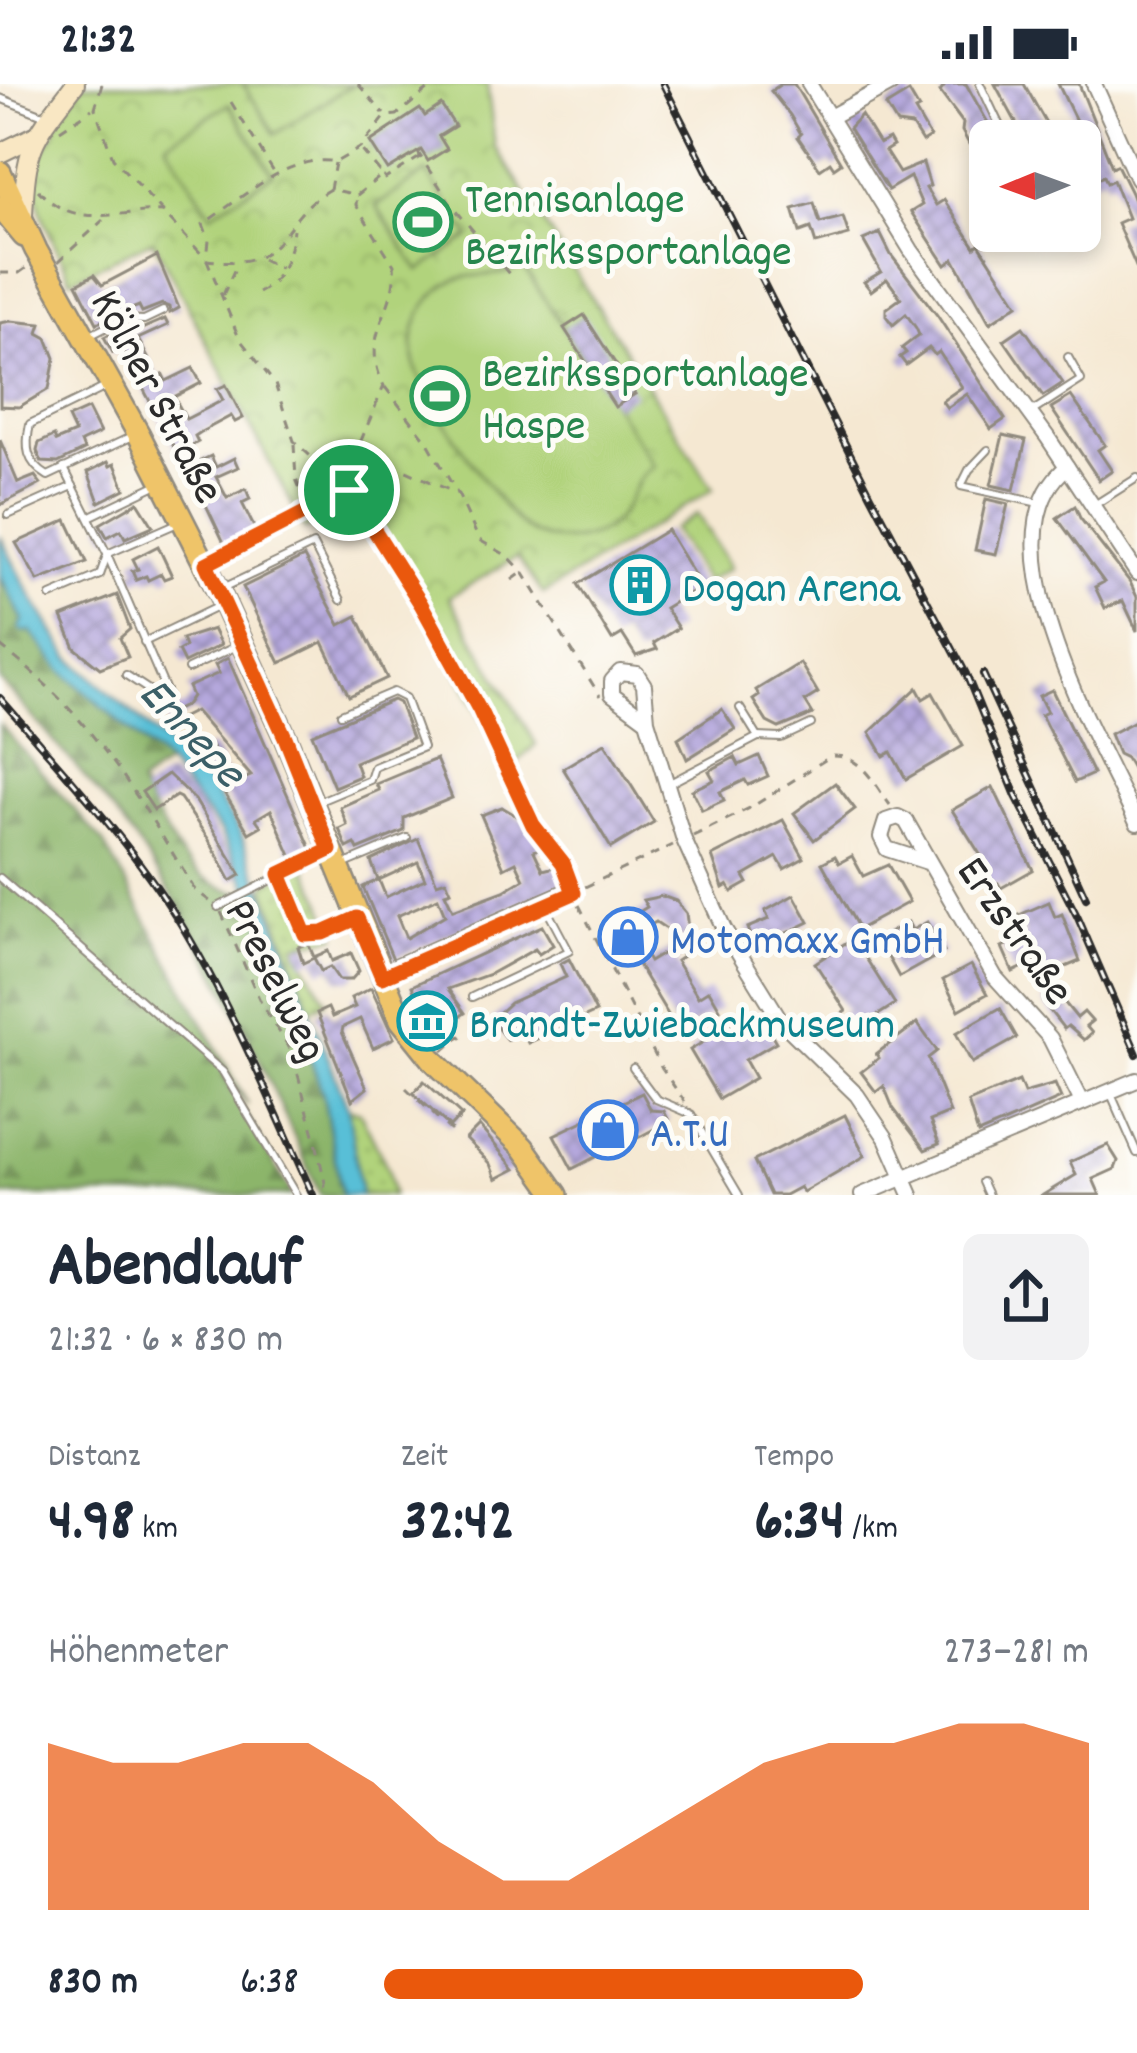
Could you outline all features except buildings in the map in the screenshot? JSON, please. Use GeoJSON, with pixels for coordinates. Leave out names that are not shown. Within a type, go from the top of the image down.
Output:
{"type":"FeatureCollection","features":[{"type":"Feature","properties":{"kind":"main road"},"geometry":{"type":"LineString","coordinates":[[0,171],[52,125],[75,84]]}},
{"type":"Feature","properties":{"kind":"main road"},"geometry":{"type":"LineString","coordinates":[[0,153],[32,144]]}},
{"type":"Feature","properties":{"kind":"main road"},"geometry":{"type":"LineString","coordinates":[[23,216],[32,144]]}},
{"type":"Feature","properties":{"kind":"main road","name":"Kölner Straße"},"geometry":{"type":"LineString","coordinates":[[0,171],[23,216],[36,262]]}},
{"type":"Feature","properties":{"kind":"main road","name":"Kölner Straße"},"geometry":{"type":"LineString","coordinates":[[0,208],[85,338],[206,564],[382,977],[415,1041],[523,1147],[544,1184],[557,1195]]}},
{"type":"Feature","properties":{"kind":"street"},"geometry":{"type":"LineString","coordinates":[[809,84],[911,250],[1030,413],[1137,573]]}},
{"type":"Feature","properties":{"kind":"street"},"geometry":{"type":"LineString","coordinates":[[830,117],[891,84]]}},
{"type":"Feature","properties":{"kind":"street"},"geometry":{"type":"LineString","coordinates":[[1094,84],[1137,179]]}},
{"type":"Feature","properties":{"kind":"street"},"geometry":{"type":"LineString","coordinates":[[1067,467],[1052,481],[1043,503],[1040,593],[1049,633],[1137,823]]}},
{"type":"Feature","properties":{"kind":"street"},"geometry":{"type":"LineString","coordinates":[[646,720],[681,842],[747,971],[781,1022],[856,1095],[886,1138],[911,1195]]}},
{"type":"Feature","properties":{"kind":"street","name":"Erzstraße"},"geometry":{"type":"LineString","coordinates":[[927,862],[886,850],[883,826],[898,817],[916,837],[995,976],[1050,1038],[1082,1102]]}},
{"type":"Feature","properties":{"kind":"street"},"geometry":{"type":"LineString","coordinates":[[382,977],[574,893]]}},
{"type":"Feature","properties":{"kind":"street"},"geometry":{"type":"LineString","coordinates":[[862,1195],[1137,1080]]}},
{"type":"Feature","properties":{"kind":"lane"},"geometry":{"type":"LineString","coordinates":[[980,84],[997,120]]}},
{"type":"Feature","properties":{"kind":"lane"},"geometry":{"type":"LineString","coordinates":[[0,98],[52,125]]}},
{"type":"Feature","properties":{"kind":"lane"},"geometry":{"type":"LineString","coordinates":[[85,338],[122,319],[144,320],[163,310]]}},
{"type":"Feature","properties":{"kind":"lane"},"geometry":{"type":"LineString","coordinates":[[1030,413],[1081,380],[1068,357]]}},
{"type":"Feature","properties":{"kind":"lane"},"geometry":{"type":"LineString","coordinates":[[111,385],[30,424],[25,447],[36,469],[48,476],[138,433]]}},
{"type":"Feature","properties":{"kind":"lane"},"geometry":{"type":"LineString","coordinates":[[988,450],[961,486],[1043,503]]}},
{"type":"Feature","properties":{"kind":"lane"},"geometry":{"type":"LineString","coordinates":[[64,469],[167,693],[161,698],[126,675]]}},
{"type":"Feature","properties":{"kind":"lane"},"geometry":{"type":"LineString","coordinates":[[1093,506],[1137,478]]}},
{"type":"Feature","properties":{"kind":"lane"},"geometry":{"type":"LineString","coordinates":[[89,517],[164,482]]}},
{"type":"Feature","properties":{"kind":"lane"},"geometry":{"type":"LineString","coordinates":[[8,515],[73,486]]}},
{"type":"Feature","properties":{"kind":"lane"},"geometry":{"type":"LineString","coordinates":[[51,596],[100,574],[107,554],[183,520]]}},
{"type":"Feature","properties":{"kind":"lane"},"geometry":{"type":"LineString","coordinates":[[144,642],[314,545],[341,600]]}},
{"type":"Feature","properties":{"kind":"lane"},"geometry":{"type":"LineString","coordinates":[[188,669],[243,643]]}},
{"type":"Feature","properties":{"kind":"lane"},"geometry":{"type":"LineString","coordinates":[[311,805],[370,780],[374,767],[423,747],[405,698],[393,692],[340,714]]}},
{"type":"Feature","properties":{"kind":"lane"},"geometry":{"type":"LineString","coordinates":[[740,708],[758,737]]}},
{"type":"Feature","properties":{"kind":"lane"},"geometry":{"type":"LineString","coordinates":[[667,785],[758,737],[781,738],[812,724]]}},
{"type":"Feature","properties":{"kind":"lane"},"geometry":{"type":"LineString","coordinates":[[218,907],[280,874],[407,838]]}},
{"type":"Feature","properties":{"kind":"lane"},"geometry":{"type":"LineString","coordinates":[[0,878],[223,1072],[296,1195]]}},
{"type":"Feature","properties":{"kind":"lane"},"geometry":{"type":"LineString","coordinates":[[472,997],[569,951],[544,906]]}},
{"type":"Feature","properties":{"kind":"lane"},"geometry":{"type":"LineString","coordinates":[[633,1068],[656,1099],[691,1114],[739,1195]]}},
{"type":"Feature","properties":{"kind":"lane"},"geometry":{"type":"LineString","coordinates":[[1109,1091],[1137,1153]]}},
{"type":"Feature","properties":{"kind":"lane"},"geometry":{"type":"LineString","coordinates":[[982,1182],[988,1195]]}},
{"type":"Feature","properties":{"kind":"path"},"geometry":{"type":"LineString","coordinates":[[102,84],[95,108],[104,142],[122,172],[166,212],[207,260],[239,338],[275,384],[294,441],[296,479],[310,511]]}},
{"type":"Feature","properties":{"kind":"path"},"geometry":{"type":"LineString","coordinates":[[358,84],[386,116]]}},
{"type":"Feature","properties":{"kind":"path"},"geometry":{"type":"LineString","coordinates":[[207,260],[209,240],[203,224],[276,175],[317,158],[336,161],[360,148],[386,116],[397,115],[435,84]]}},
{"type":"Feature","properties":{"kind":"path"},"geometry":{"type":"LineString","coordinates":[[231,102],[276,175]]}},
{"type":"Feature","properties":{"kind":"path"},"geometry":{"type":"LineString","coordinates":[[52,125],[95,108]]}},
{"type":"Feature","properties":{"kind":"path"},"geometry":{"type":"LineString","coordinates":[[360,148],[385,178],[419,154],[450,203],[509,274]]}},
{"type":"Feature","properties":{"kind":"path"},"geometry":{"type":"LineString","coordinates":[[330,189],[336,161]]}},
{"type":"Feature","properties":{"kind":"path"},"geometry":{"type":"LineString","coordinates":[[382,175],[357,195],[356,206],[394,265],[373,351],[384,386],[427,441],[479,540],[508,556],[524,572],[602,699]]}},
{"type":"Feature","properties":{"kind":"path"},"geometry":{"type":"LineString","coordinates":[[32,182],[53,203],[71,212],[104,218],[166,212]]}},
{"type":"Feature","properties":{"kind":"path"},"geometry":{"type":"LineString","coordinates":[[258,293],[282,269],[293,227],[307,202],[330,189],[357,195]]}},
{"type":"Feature","properties":{"kind":"path"},"geometry":{"type":"LineString","coordinates":[[0,273],[19,273],[36,262],[66,258],[79,239],[104,218]]}},
{"type":"Feature","properties":{"kind":"path"},"geometry":{"type":"LineString","coordinates":[[207,260],[238,264],[260,258],[293,227]]}},
{"type":"Feature","properties":{"kind":"path"},"geometry":{"type":"LineString","coordinates":[[260,258],[282,269]]}},
{"type":"Feature","properties":{"kind":"path"},"geometry":{"type":"LineString","coordinates":[[222,299],[238,264]]}},
{"type":"Feature","properties":{"kind":"path"},"geometry":{"type":"LineString","coordinates":[[349,490],[352,462],[384,386]]}},
{"type":"Feature","properties":{"kind":"path"},"geometry":{"type":"LineString","coordinates":[[294,441],[349,490],[421,604],[480,711],[533,825],[563,863],[662,1069],[691,1114]]}},
{"type":"Feature","properties":{"kind":"path"},"geometry":{"type":"LineString","coordinates":[[360,441],[392,464],[458,494]]}},
{"type":"Feature","properties":{"kind":"path"},"geometry":{"type":"LineString","coordinates":[[206,564],[349,490]]}},
{"type":"Feature","properties":{"kind":"path"},"geometry":{"type":"LineString","coordinates":[[512,580],[524,572]]}},
{"type":"Feature","properties":{"kind":"path"},"geometry":{"type":"LineString","coordinates":[[562,634],[569,628]]}},
{"type":"Feature","properties":{"kind":"path","name":"Preselweg"},"geometry":{"type":"LineString","coordinates":[[0,646],[49,683],[108,754],[195,890],[218,907],[261,1003],[292,1052],[322,1166],[324,1195]]}},
{"type":"Feature","properties":{"kind":"path"},"geometry":{"type":"LineString","coordinates":[[574,893],[752,807],[820,762],[839,755],[856,761],[898,817]]}},
{"type":"Feature","properties":{"kind":"path"},"geometry":{"type":"LineString","coordinates":[[280,874],[305,934],[323,933],[357,918]]}},
{"type":"Feature","properties":{"kind":"path"},"geometry":{"type":"LineString","coordinates":[[450,1045],[462,1039]]}},
{"type":"Feature","properties":{"kind":"path"},"geometry":{"type":"LineString","coordinates":[[406,1088],[450,1130],[475,1101]]}},
{"type":"Feature","properties":{"kind":"green space"},"geometry":{"type":"Polygon","coordinates":[[[83,84],[487,84],[495,146],[713,489],[543,594],[517,557],[449,597],[536,744],[508,771],[436,633],[357,500],[305,530],[153,240],[71,280],[40,209],[35,180],[40,157],[56,131],[52,127],[83,84]]]}},
{"type":"Feature","properties":{"kind":"green space"},"geometry":{"type":"Polygon","coordinates":[[[243,84],[353,84],[275,134],[243,84]]]}},
{"type":"Feature","properties":{"kind":"green space"},"geometry":{"type":"Polygon","coordinates":[[[229,104],[273,174],[211,214],[166,143],[229,104]]]}},
{"type":"Feature","properties":{"kind":"green space"},"geometry":{"type":"Polygon","coordinates":[[[426,172],[470,237],[419,271],[376,206],[426,172]]]}},
{"type":"Feature","properties":{"kind":"green space"},"geometry":{"type":"Polygon","coordinates":[[[523,266],[654,466],[637,483],[611,525],[579,539],[544,537],[514,518],[448,427],[414,360],[418,320],[437,292],[461,278],[523,266]]]}},
{"type":"Feature","properties":{"kind":"green space"},"geometry":{"type":"Polygon","coordinates":[[[697,514],[730,568],[705,582],[673,529],[697,514]]]}},
{"type":"Feature","properties":{"kind":"green space"},"geometry":{"type":"Polygon","coordinates":[[[0,576],[53,655],[167,764],[139,785],[182,856],[210,882],[251,894],[323,1094],[342,1195],[320,1195],[231,1002],[151,863],[91,784],[0,680],[0,576]]]}},
{"type":"Feature","properties":{"kind":"green space"},"geometry":{"type":"Polygon","coordinates":[[[0,725],[104,843],[248,1105],[222,1073],[292,1195],[0,1195],[0,725]]]}},
{"type":"Feature","properties":{"kind":"green space"},"geometry":{"type":"Polygon","coordinates":[[[305,863],[337,936],[295,945],[326,1001],[311,1010],[265,888],[267,882],[305,863]]]}},
{"type":"Feature","properties":{"kind":"green space"},"geometry":{"type":"Polygon","coordinates":[[[348,1108],[360,1112],[388,1169],[393,1195],[361,1195],[348,1108]]]}},
{"type":"Feature","properties":{"kind":"water"},"geometry":{"type":"Polygon","coordinates":[[[0,536],[70,657],[206,779],[240,832],[348,1108],[361,1195],[342,1195],[323,1094],[251,894],[220,831],[167,764],[61,670],[31,631],[19,628],[23,620],[0,576],[0,536]]]}},
{"type":"Feature","properties":{"kind":"railway"},"geometry":{"type":"LineString","coordinates":[[663,84],[966,674],[1016,796],[1078,918],[1137,1054]]}},
{"type":"Feature","properties":{"kind":"railway"},"geometry":{"type":"LineString","coordinates":[[983,674],[1086,898]]}},
{"type":"Feature","properties":{"kind":"railway"},"geometry":{"type":"LineString","coordinates":[[0,698],[117,834],[179,921],[234,1021],[313,1195]]}},
{"type":"Feature","properties":{"kind":"place","name":"Tennisanlage Bezirkssportanlage"},"geometry":{"type":"Point","coordinates":[423,222]}},
{"type":"Feature","properties":{"kind":"place","name":"Bezirkssportanlage Haspe"},"geometry":{"type":"Point","coordinates":[440,396]}},
{"type":"Feature","properties":{"kind":"place","name":"Dogan Arena"},"geometry":{"type":"Point","coordinates":[640,585]}},
{"type":"Feature","properties":{"kind":"place","name":"Motomaxx GmbH"},"geometry":{"type":"Point","coordinates":[628,937]}},
{"type":"Feature","properties":{"kind":"place","name":"Brandt-Zwiebackmuseum"},"geometry":{"type":"Point","coordinates":[427,1021]}},
{"type":"Feature","properties":{"kind":"place","name":"A.T.U"},"geometry":{"type":"Point","coordinates":[608,1130]}},
{"type":"Feature","properties":{"kind":"route"},"geometry":{"type":"LineString","coordinates":[[349,490],[421,604],[480,711],[533,825],[563,863],[574,893],[382,977],[357,918],[323,933],[305,934],[293,898],[285,891],[280,874],[330,850],[285,737],[206,564],[349,490]]}},
{"type":"Feature","properties":{"kind":"water label","name":"Ennepe"},"geometry":{"type":"Point","coordinates":[195,730]}}]}
